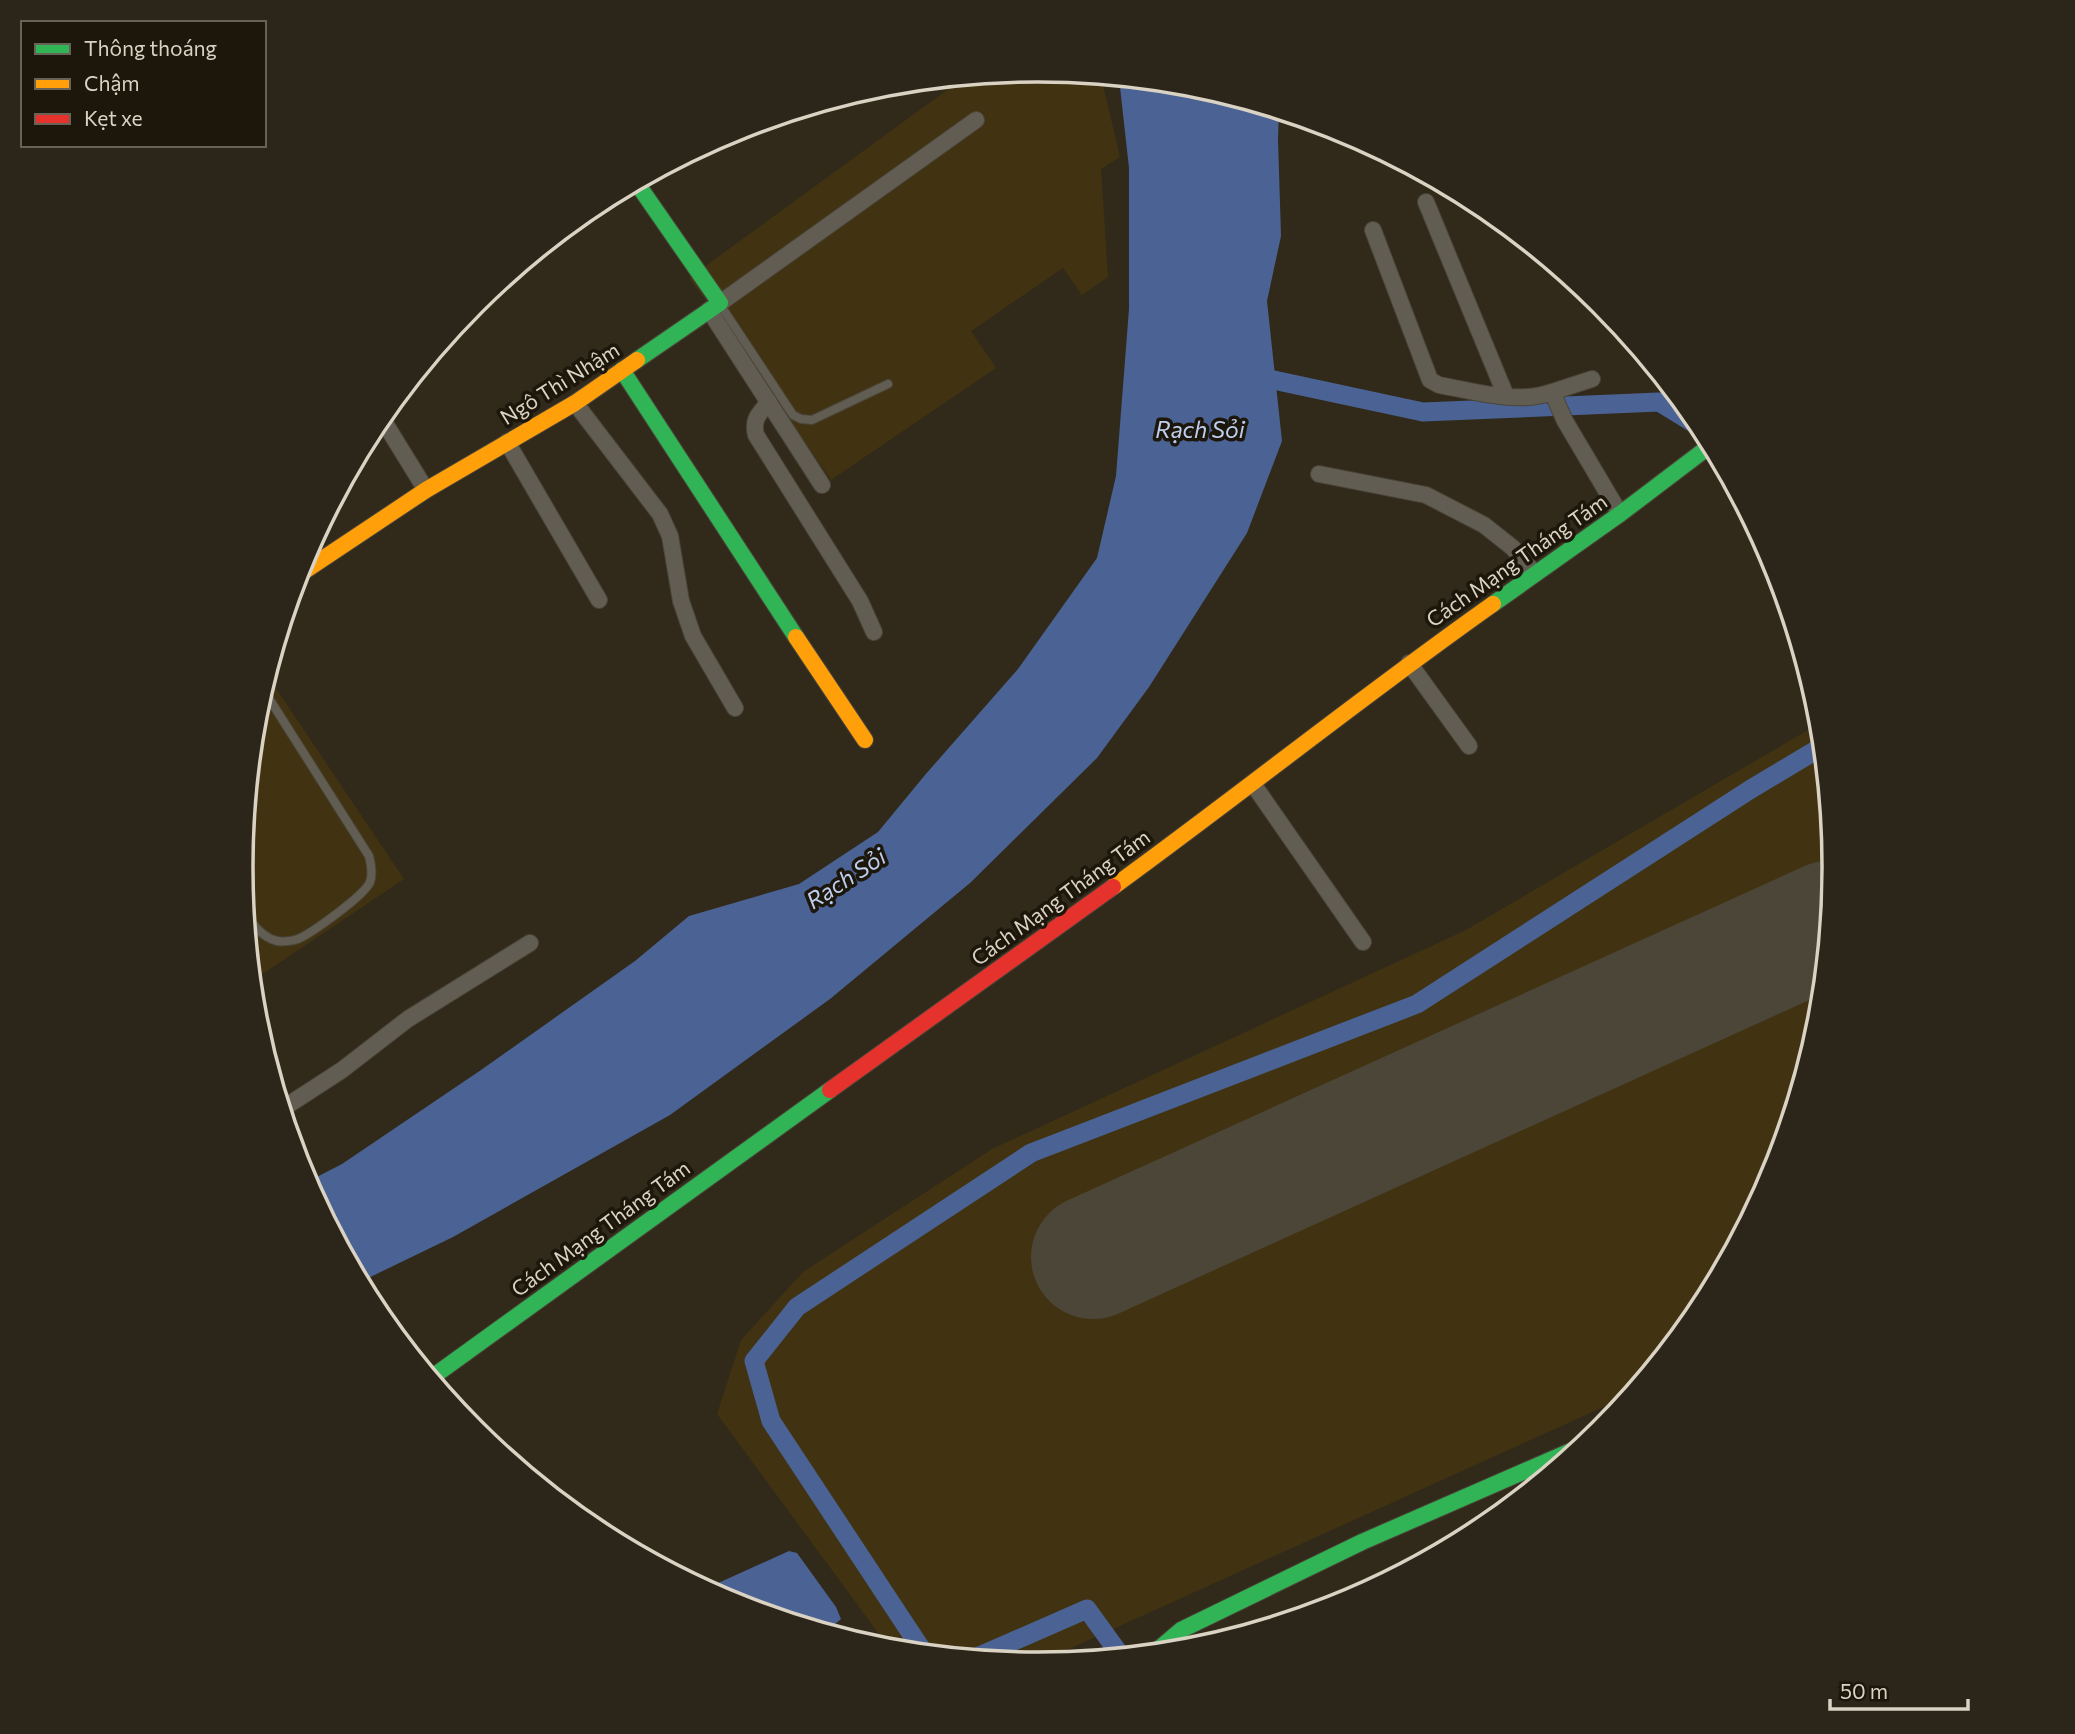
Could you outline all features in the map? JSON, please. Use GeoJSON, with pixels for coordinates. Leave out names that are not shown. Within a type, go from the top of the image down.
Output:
{"type":"FeatureCollection","features":[{"type":"Feature","properties":{"kind":"main road"},"geometry":{"type":"LineString","coordinates":[[641,190],[715,307]]}},
{"type":"Feature","properties":{"kind":"main road","name":"Ngô Thì Nhậm"},"geometry":{"type":"LineString","coordinates":[[313,566],[426,490],[575,403],[715,307]]}},
{"type":"Feature","properties":{"kind":"main road"},"geometry":{"type":"LineString","coordinates":[[622,370],[865,740]]}},
{"type":"Feature","properties":{"kind":"main road","name":"Cách Mạng Tháng Tám"},"geometry":{"type":"LineString","coordinates":[[438,1373],[1201,823],[1409,663],[1620,514],[1703,452]]}},
{"type":"Feature","properties":{"kind":"main road"},"geometry":{"type":"LineString","coordinates":[[1169,1641],[1181,1630],[1362,1542],[1553,1459]]}},
{"type":"Feature","properties":{"kind":"street"},"geometry":{"type":"LineString","coordinates":[[822,485],[769,402],[715,307],[976,120]]}},
{"type":"Feature","properties":{"kind":"street"},"geometry":{"type":"LineString","coordinates":[[1426,202],[1506,396]]}},
{"type":"Feature","properties":{"kind":"street"},"geometry":{"type":"LineString","coordinates":[[1373,230],[1430,380],[1439,385],[1506,396],[1554,398],[1592,379]]}},
{"type":"Feature","properties":{"kind":"street"},"geometry":{"type":"LineString","coordinates":[[1554,398],[1620,514]]}},
{"type":"Feature","properties":{"kind":"street"},"geometry":{"type":"LineString","coordinates":[[769,402],[755,418],[756,435],[860,601],[874,632]]}},
{"type":"Feature","properties":{"kind":"street"},"geometry":{"type":"LineString","coordinates":[[575,403],[660,514],[670,536],[681,601],[693,636],[735,708]]}},
{"type":"Feature","properties":{"kind":"street"},"geometry":{"type":"LineString","coordinates":[[387,428],[426,490]]}},
{"type":"Feature","properties":{"kind":"street"},"geometry":{"type":"LineString","coordinates":[[507,442],[599,600]]}},
{"type":"Feature","properties":{"kind":"street"},"geometry":{"type":"LineString","coordinates":[[1319,474],[1426,495],[1484,525],[1513,548],[1535,574]]}},
{"type":"Feature","properties":{"kind":"street"},"geometry":{"type":"LineString","coordinates":[[1409,663],[1469,746]]}},
{"type":"Feature","properties":{"kind":"street"},"geometry":{"type":"LineString","coordinates":[[1253,783],[1363,942]]}},
{"type":"Feature","properties":{"kind":"street"},"geometry":{"type":"LineString","coordinates":[[289,1104],[342,1070],[408,1019],[530,943]]}},
{"type":"Feature","properties":{"kind":"lane"},"geometry":{"type":"LineString","coordinates":[[715,307],[793,415],[801,419],[812,420],[888,384]]}},
{"type":"Feature","properties":{"kind":"lane"},"geometry":{"type":"LineString","coordinates":[[255,926],[268,938],[279,942],[298,939],[336,915],[369,884],[372,869],[369,856],[271,701]]}},
{"type":"Feature","properties":{"kind":"shaded area"},"geometry":{"type":"Polygon","coordinates":[[[1038,82],[1103,85],[1120,157],[1101,169],[1108,277],[1082,295],[1063,268],[971,331],[996,368],[831,480],[689,278],[951,87],[1038,82]]]}},
{"type":"Feature","properties":{"kind":"shaded area"},"geometry":{"type":"Polygon","coordinates":[[[274,686],[404,879],[260,976],[254,918],[254,816],[259,765],[274,686]]]}},
{"type":"Feature","properties":{"kind":"shaded area"},"geometry":{"type":"Polygon","coordinates":[[[1810,729],[1821,816],[1821,918],[1816,969],[1796,1070],[1763,1167],[1717,1259],[1690,1303],[1628,1384],[1608,1405],[1065,1651],[986,1650],[881,1636],[717,1414],[741,1340],[803,1272],[992,1149],[1466,930],[1810,729]]]}},
{"type":"Feature","properties":{"kind":"water","name":"Rạch Sỏi"},"geometry":{"type":"Polygon","coordinates":[[[1120,87],[1191,97],[1279,121],[1281,236],[1267,301],[1282,441],[1247,533],[1149,687],[1097,758],[970,883],[830,999],[670,1115],[453,1237],[369,1277],[317,1177],[342,1164],[481,1070],[635,961],[689,916],[799,884],[878,832],[1018,669],[1097,558],[1116,476],[1129,309],[1129,168],[1120,87]]]}},
{"type":"Feature","properties":{"kind":"water"},"geometry":{"type":"Polygon","coordinates":[[[789,1551],[797,1553],[836,1607],[841,1619],[834,1625],[785,1610],[718,1583],[789,1551]]]}},
{"type":"Feature","properties":{"kind":"waterway"},"geometry":{"type":"LineString","coordinates":[[1250,375],[1423,412],[1659,402],[1677,413]]}},
{"type":"Feature","properties":{"kind":"waterway"},"geometry":{"type":"LineString","coordinates":[[917,1642],[771,1421],[754,1361],[797,1307],[1031,1153],[1417,1004],[1814,752]]}},
{"type":"Feature","properties":{"kind":"waterway"},"geometry":{"type":"LineString","coordinates":[[993,1650],[1087,1609],[1115,1647]]}},
{"type":"Feature","properties":{"kind":"runway"},"geometry":{"type":"LineString","coordinates":[[1093,1257],[1820,927]]}},
{"type":"Feature","properties":{"kind":"traffic: fast"},"geometry":{"type":"LineString","coordinates":[[637,360],[720,303],[641,189]]}},
{"type":"Feature","properties":{"kind":"traffic: fast"},"geometry":{"type":"LineString","coordinates":[[622,370],[796,637]]}},
{"type":"Feature","properties":{"kind":"traffic: fast"},"geometry":{"type":"LineString","coordinates":[[1493,604],[1703,451]]}},
{"type":"Feature","properties":{"kind":"traffic: fast"},"geometry":{"type":"LineString","coordinates":[[438,1373],[830,1090]]}},
{"type":"Feature","properties":{"kind":"traffic: fast"},"geometry":{"type":"LineString","coordinates":[[1169,1641],[1181,1630],[1362,1542],[1553,1459]]}},
{"type":"Feature","properties":{"kind":"traffic: slow"},"geometry":{"type":"LineString","coordinates":[[313,566],[426,490],[575,403],[637,360]]}},
{"type":"Feature","properties":{"kind":"traffic: slow"},"geometry":{"type":"LineString","coordinates":[[1113,887],[1493,604]]}},
{"type":"Feature","properties":{"kind":"traffic: slow"},"geometry":{"type":"LineString","coordinates":[[796,637],[865,740]]}},
{"type":"Feature","properties":{"kind":"traffic: jam"},"geometry":{"type":"LineString","coordinates":[[830,1090],[1113,887]]}}]}
